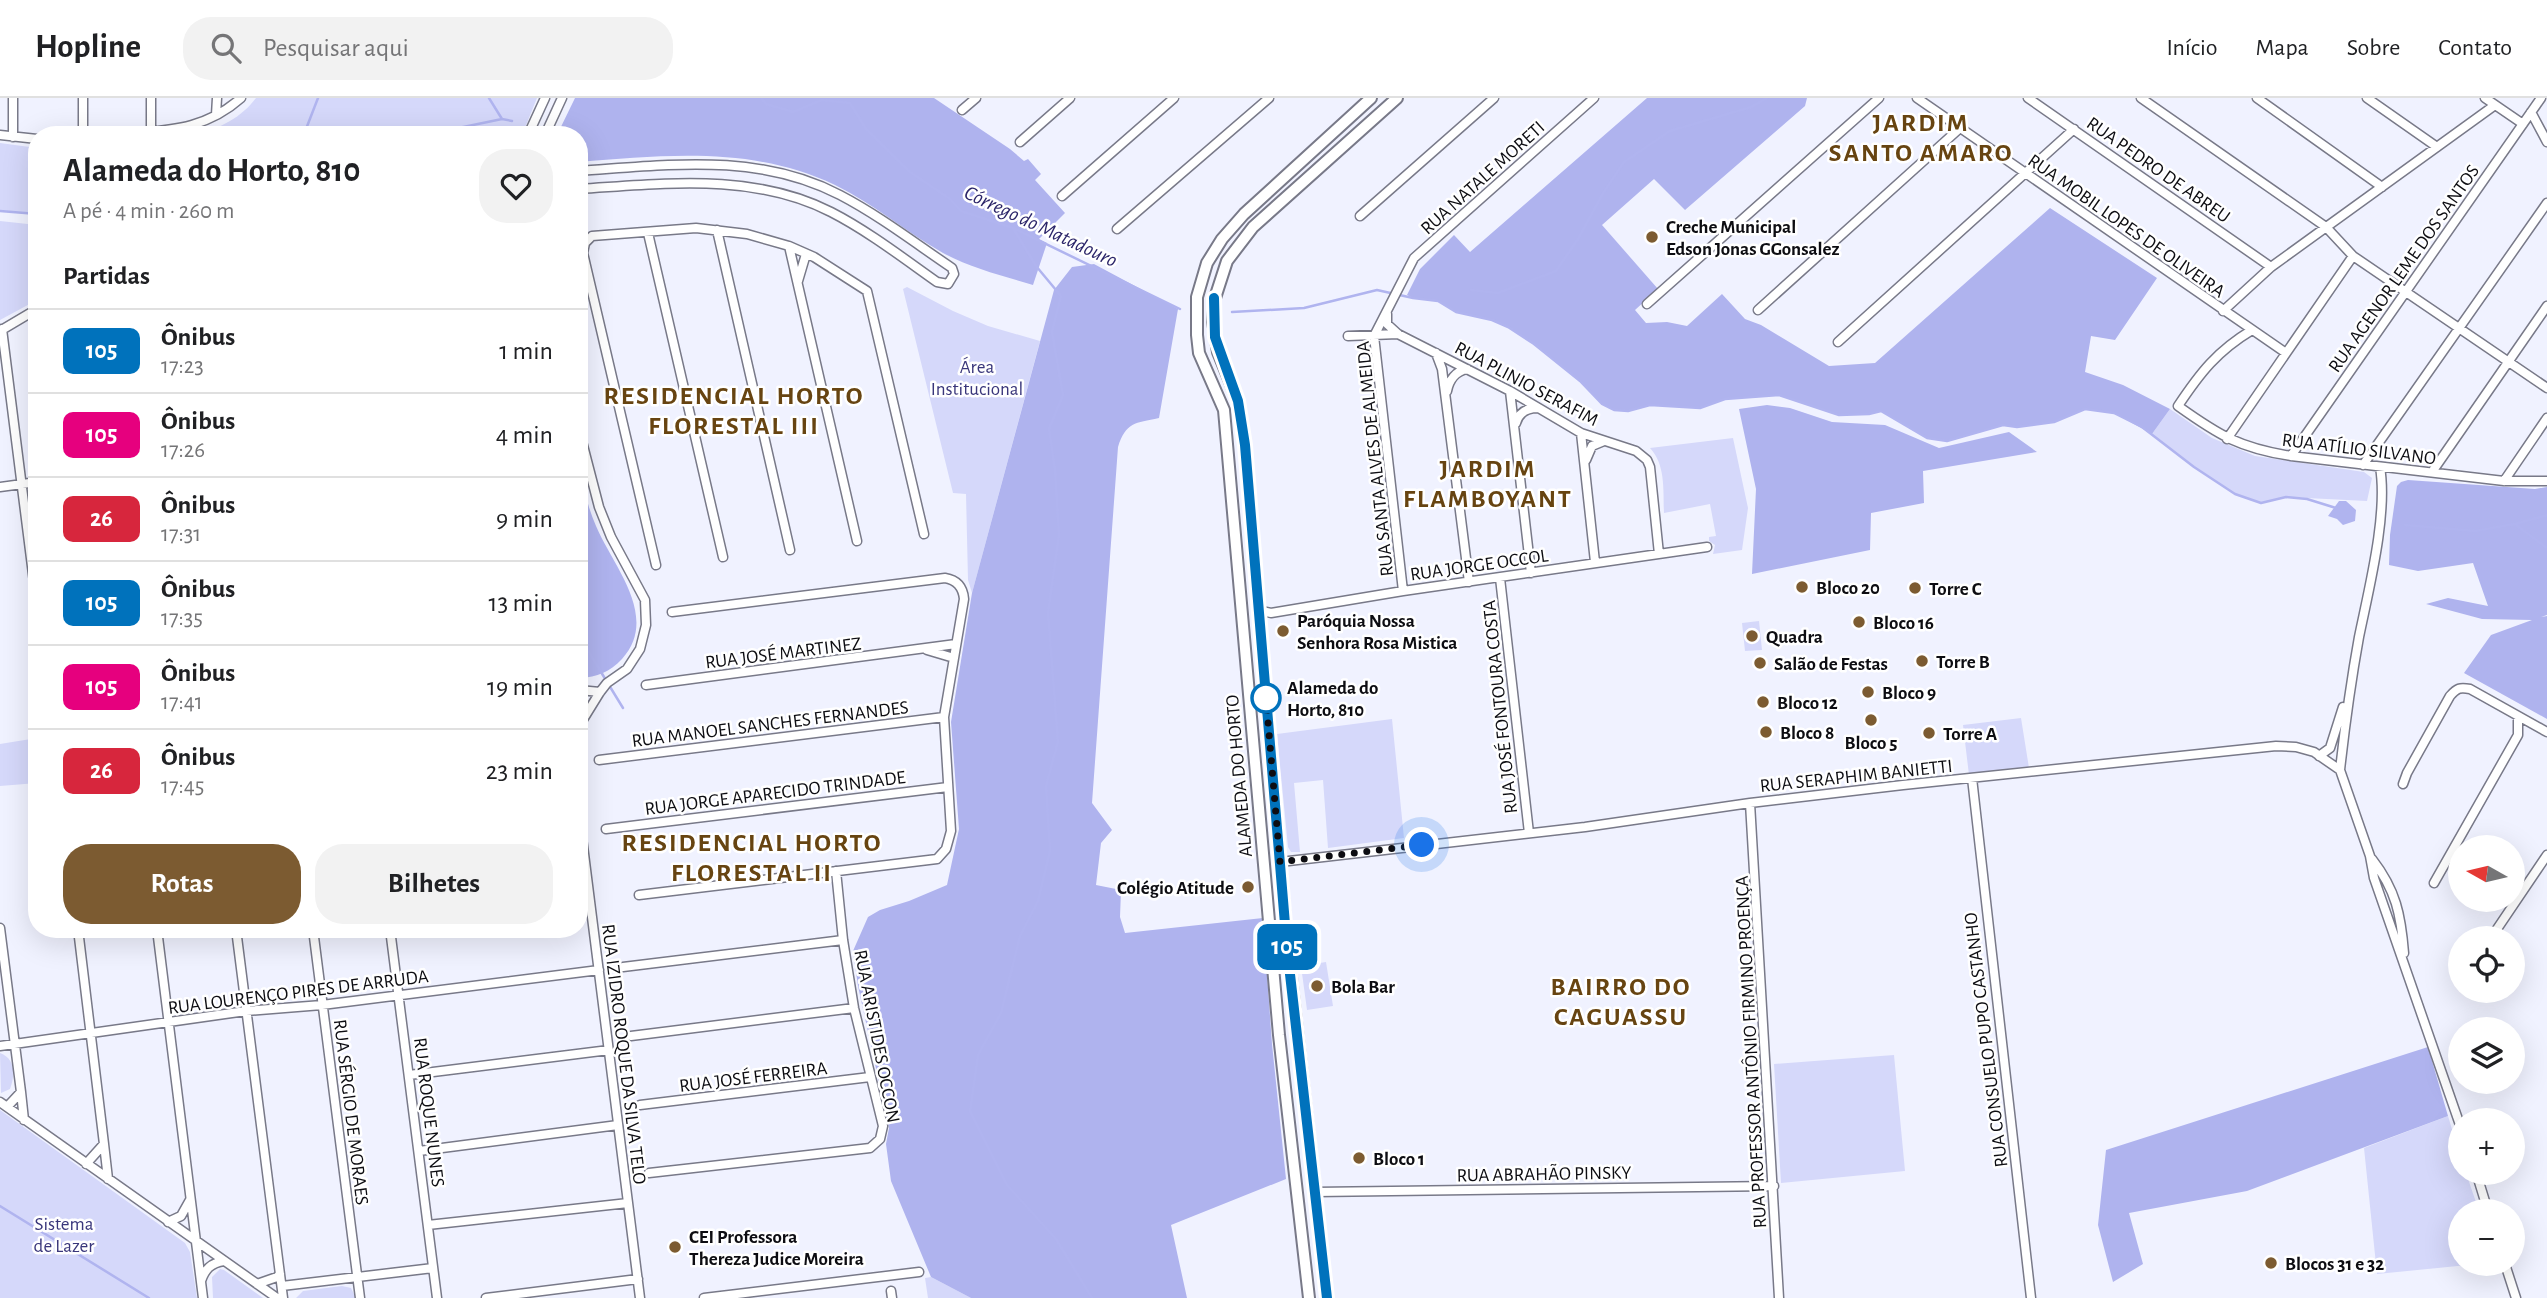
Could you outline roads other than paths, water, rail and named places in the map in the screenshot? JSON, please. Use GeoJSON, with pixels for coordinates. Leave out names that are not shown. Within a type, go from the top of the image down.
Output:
{"type":"FeatureCollection","features":[{"type":"Feature","properties":{"kind":"main road","name":"ALAMEDA DO HORTO"},"geometry":{"type":"LineString","coordinates":[[1309,1298],[1279,1035],[1224,410],[1199,353],[1195,314],[1204,272],[1214,250],[1236,222],[1371,98]]}},
{"type":"Feature","properties":{"kind":"main road","name":"ALAMEDA DO HORTO"},"geometry":{"type":"LineString","coordinates":[[1327,1298],[1280,862],[1242,416],[1215,337],[1214,298],[1227,261],[1253,227],[1397,98]]}},
{"type":"Feature","properties":{"kind":"main road"},"geometry":{"type":"LineString","coordinates":[[1262,827],[1266,854],[1274,862],[1280,862]]}},
{"type":"Feature","properties":{"kind":"street"},"geometry":{"type":"LineString","coordinates":[[13,98],[13,137]]}},
{"type":"Feature","properties":{"kind":"street"},"geometry":{"type":"LineString","coordinates":[[82,98],[83,126]]}},
{"type":"Feature","properties":{"kind":"street"},"geometry":{"type":"LineString","coordinates":[[151,98],[152,126]]}},
{"type":"Feature","properties":{"kind":"street"},"geometry":{"type":"LineString","coordinates":[[216,115],[217,98]]}},
{"type":"Feature","properties":{"kind":"street"},"geometry":{"type":"LineString","coordinates":[[532,126],[545,98]]}},
{"type":"Feature","properties":{"kind":"street"},"geometry":{"type":"LineString","coordinates":[[549,126],[562,98]]}},
{"type":"Feature","properties":{"kind":"street"},"geometry":{"type":"LineString","coordinates":[[962,110],[976,98]]}},
{"type":"Feature","properties":{"kind":"street"},"geometry":{"type":"LineString","coordinates":[[1020,142],[1070,98]]}},
{"type":"Feature","properties":{"kind":"street"},"geometry":{"type":"LineString","coordinates":[[1062,196],[1174,98]]}},
{"type":"Feature","properties":{"kind":"street"},"geometry":{"type":"LineString","coordinates":[[1117,229],[1269,98]]}},
{"type":"Feature","properties":{"kind":"street"},"geometry":{"type":"LineString","coordinates":[[1360,216],[1494,98]]}},
{"type":"Feature","properties":{"kind":"street","name":"RUA NATALE MORETI"},"geometry":{"type":"LineString","coordinates":[[1399,286],[1414,258],[1594,98]]}},
{"type":"Feature","properties":{"kind":"street"},"geometry":{"type":"LineString","coordinates":[[1647,304],[1879,98]]}},
{"type":"Feature","properties":{"kind":"street","name":"RUA MOBIL LOPES DE OLIVEIRA"},"geometry":{"type":"LineString","coordinates":[[1917,98],[2286,353]]}},
{"type":"Feature","properties":{"kind":"street","name":"RUA PEDRO DE ABREU"},"geometry":{"type":"LineString","coordinates":[[2028,98],[2271,267]]}},
{"type":"Feature","properties":{"kind":"street"},"geometry":{"type":"LineString","coordinates":[[2141,98],[2326,227],[2353,256],[2547,388]]}},
{"type":"Feature","properties":{"kind":"street"},"geometry":{"type":"LineString","coordinates":[[2257,98],[2382,187]]}},
{"type":"Feature","properties":{"kind":"street"},"geometry":{"type":"LineString","coordinates":[[2367,98],[2437,147]]}},
{"type":"Feature","properties":{"kind":"street"},"geometry":{"type":"LineString","coordinates":[[2485,98],[2521,126],[2529,125],[2541,131]]}},
{"type":"Feature","properties":{"kind":"street","name":"RUA AGENOR LEME DOS SANTOS"},"geometry":{"type":"LineString","coordinates":[[2291,456],[2541,98]]}},
{"type":"Feature","properties":{"kind":"street"},"geometry":{"type":"LineString","coordinates":[[194,126],[239,99]]}},
{"type":"Feature","properties":{"kind":"street"},"geometry":{"type":"LineString","coordinates":[[2222,311],[2271,267],[2495,105]]}},
{"type":"Feature","properties":{"kind":"street"},"geometry":{"type":"LineString","coordinates":[[2531,112],[2547,142]]}},
{"type":"Feature","properties":{"kind":"street"},"geometry":{"type":"LineString","coordinates":[[1758,310],[1960,128]]}},
{"type":"Feature","properties":{"kind":"street"},"geometry":{"type":"LineString","coordinates":[[1838,342],[2074,129]]}},
{"type":"Feature","properties":{"kind":"street"},"geometry":{"type":"LineString","coordinates":[[0,135],[28,138]]}},
{"type":"Feature","properties":{"kind":"street"},"geometry":{"type":"LineString","coordinates":[[588,170],[691,163],[757,167],[783,174],[827,189],[872,213],[952,268],[954,274],[948,284],[937,282],[852,224],[818,206],[761,188],[695,184],[588,189]]}},
{"type":"Feature","properties":{"kind":"street"},"geometry":{"type":"LineString","coordinates":[[2364,465],[2547,203]]}},
{"type":"Feature","properties":{"kind":"street"},"geometry":{"type":"LineString","coordinates":[[588,240],[592,236],[696,228],[747,234],[789,246],[806,254],[840,272],[867,291],[923,534]]}},
{"type":"Feature","properties":{"kind":"street"},"geometry":{"type":"LineString","coordinates":[[717,230],[790,550]]}},
{"type":"Feature","properties":{"kind":"street"},"geometry":{"type":"LineString","coordinates":[[648,233],[723,557]]}},
{"type":"Feature","properties":{"kind":"street"},"geometry":{"type":"LineString","coordinates":[[789,246],[857,541]]}},
{"type":"Feature","properties":{"kind":"street"},"geometry":{"type":"LineString","coordinates":[[797,287],[806,254]]}},
{"type":"Feature","properties":{"kind":"street"},"geometry":{"type":"LineString","coordinates":[[2227,439],[2353,256]]}},
{"type":"Feature","properties":{"kind":"street"},"geometry":{"type":"LineString","coordinates":[[588,274],[656,565]]}},
{"type":"Feature","properties":{"kind":"street","name":"RUA SANTA ALVES DE ALMEIDA"},"geometry":{"type":"LineString","coordinates":[[1399,286],[1374,336],[1403,591]]}},
{"type":"Feature","properties":{"kind":"street"},"geometry":{"type":"LineString","coordinates":[[1389,306],[1387,324],[1398,334]]}},
{"type":"Feature","properties":{"kind":"street"},"geometry":{"type":"LineString","coordinates":[[2432,472],[2547,306]]}},
{"type":"Feature","properties":{"kind":"street"},"geometry":{"type":"LineString","coordinates":[[28,314],[1,330],[28,537]]}},
{"type":"Feature","properties":{"kind":"street","name":"RUA ATÍLIO SILVANO"},"geometry":{"type":"LineString","coordinates":[[2252,330],[2229,344],[2203,369],[2178,406],[2227,439],[2261,452],[2291,456],[2504,481],[2547,481]]}},
{"type":"Feature","properties":{"kind":"street"},"geometry":{"type":"LineString","coordinates":[[1348,336],[1398,334]]}},
{"type":"Feature","properties":{"kind":"street","name":"RUA PLINIO SERAFIM"},"geometry":{"type":"LineString","coordinates":[[1398,334],[1510,391],[1581,433],[1643,455],[1650,467],[1659,554]]}},
{"type":"Feature","properties":{"kind":"street"},"geometry":{"type":"LineString","coordinates":[[1436,352],[1442,369],[1469,582]]}},
{"type":"Feature","properties":{"kind":"street"},"geometry":{"type":"LineString","coordinates":[[1446,401],[1448,387],[1454,376],[1459,371],[1468,369]]}},
{"type":"Feature","properties":{"kind":"street"},"geometry":{"type":"LineString","coordinates":[[1510,391],[1531,573]]}},
{"type":"Feature","properties":{"kind":"street"},"geometry":{"type":"LineString","coordinates":[[1515,425],[1522,413],[1530,408],[1539,408]]}},
{"type":"Feature","properties":{"kind":"street"},"geometry":{"type":"LineString","coordinates":[[2504,481],[2547,418]]}},
{"type":"Feature","properties":{"kind":"street"},"geometry":{"type":"LineString","coordinates":[[1581,433],[1595,562]]}},
{"type":"Feature","properties":{"kind":"street"},"geometry":{"type":"LineString","coordinates":[[1585,466],[1588,450],[1607,441]]}},
{"type":"Feature","properties":{"kind":"street"},"geometry":{"type":"LineString","coordinates":[[588,465],[599,507],[611,537],[645,600],[646,625],[640,649],[627,669],[600,692],[588,711]]}},
{"type":"Feature","properties":{"kind":"street"},"geometry":{"type":"LineString","coordinates":[[2380,467],[2383,495],[2372,571],[2351,678],[2340,770],[2370,856],[2377,886],[2399,933],[2405,965],[2454,1108]]}},
{"type":"Feature","properties":{"kind":"street"},"geometry":{"type":"LineString","coordinates":[[0,486],[28,483]]}},
{"type":"Feature","properties":{"kind":"street","name":"RUA JORGE OCCOL"},"geometry":{"type":"LineString","coordinates":[[1259,607],[1262,611],[1271,613],[1707,547]]}},
{"type":"Feature","properties":{"kind":"street","name":"RUA JOSÉ FONTOURA COSTA"},"geometry":{"type":"LineString","coordinates":[[1500,578],[1529,833]]}},
{"type":"Feature","properties":{"kind":"street"},"geometry":{"type":"LineString","coordinates":[[639,895],[931,860],[942,855],[951,831],[944,717],[963,593],[958,583],[950,579],[672,612]]}},
{"type":"Feature","properties":{"kind":"street","name":"RUA JOSÉ MARTINEZ"},"geometry":{"type":"LineString","coordinates":[[646,685],[956,644]]}},
{"type":"Feature","properties":{"kind":"street","name":"RUA JOSÉ MARTINEZ"},"geometry":{"type":"LineString","coordinates":[[925,650],[954,658]]}},
{"type":"Feature","properties":{"kind":"street"},"geometry":{"type":"LineString","coordinates":[[2319,756],[2330,748],[2351,678]]}},
{"type":"Feature","properties":{"kind":"street"},"geometry":{"type":"LineString","coordinates":[[2403,784],[2456,690],[2462,687],[2547,732]]}},
{"type":"Feature","properties":{"kind":"street"},"geometry":{"type":"LineString","coordinates":[[588,691],[600,692]]}},
{"type":"Feature","properties":{"kind":"street"},"geometry":{"type":"LineString","coordinates":[[2434,883],[2518,734],[2518,716]]}},
{"type":"Feature","properties":{"kind":"street","name":"RUA MANOEL SANCHES FERNANDES"},"geometry":{"type":"LineString","coordinates":[[599,760],[944,717]]}},
{"type":"Feature","properties":{"kind":"street"},"geometry":{"type":"LineString","coordinates":[[2518,734],[2534,725]]}},
{"type":"Feature","properties":{"kind":"street"},"geometry":{"type":"LineString","coordinates":[[2330,763],[2343,742]]}},
{"type":"Feature","properties":{"kind":"street","name":"RUA SERAPHIM BANIETTI"},"geometry":{"type":"LineString","coordinates":[[1280,862],[1529,833],[1750,803],[2276,746],[2297,747],[2319,756],[2340,770]]}},
{"type":"Feature","properties":{"kind":"street","name":"RUA CONSUELO PUPO CASTANHO"},"geometry":{"type":"LineString","coordinates":[[1972,778],[2031,1298]]}},
{"type":"Feature","properties":{"kind":"street","name":"RUA JORGE APARECIDO TRINDADE"},"geometry":{"type":"LineString","coordinates":[[606,829],[948,787]]}},
{"type":"Feature","properties":{"kind":"street","name":"RUA PROFESSOR ANTÔNIO FIRMINO PROENÇA"},"geometry":{"type":"LineString","coordinates":[[1750,803],[1779,1298]]}},
{"type":"Feature","properties":{"kind":"street"},"geometry":{"type":"LineString","coordinates":[[2499,926],[2547,855]]}},
{"type":"Feature","properties":{"kind":"street"},"geometry":{"type":"LineString","coordinates":[[2370,856],[2387,879],[2402,921],[2399,933]]}},
{"type":"Feature","properties":{"kind":"street","name":"RUA ARISTIDES OCCON"},"geometry":{"type":"LineString","coordinates":[[649,1173],[870,1148],[880,1139],[883,1126],[854,1008],[836,872]]}},
{"type":"Feature","properties":{"kind":"street"},"geometry":{"type":"LineString","coordinates":[[2377,886],[2378,878],[2387,879]]}},
{"type":"Feature","properties":{"kind":"street","name":"RUA IZIDRO ROQUE DA SILVA TELO"},"geometry":{"type":"LineString","coordinates":[[588,913],[599,970],[640,1298]]}},
{"type":"Feature","properties":{"kind":"street"},"geometry":{"type":"LineString","coordinates":[[0,928],[24,1120]]}},
{"type":"Feature","properties":{"kind":"street"},"geometry":{"type":"LineString","coordinates":[[79,938],[108,1179]]}},
{"type":"Feature","properties":{"kind":"street"},"geometry":{"type":"LineString","coordinates":[[158,938],[203,1298]]}},
{"type":"Feature","properties":{"kind":"street"},"geometry":{"type":"LineString","coordinates":[[237,938],[283,1298]]}},
{"type":"Feature","properties":{"kind":"street","name":"RUA SÉRGIO DE MORAES"},"geometry":{"type":"LineString","coordinates":[[314,938],[360,1298]]}},
{"type":"Feature","properties":{"kind":"street","name":"RUA ROQUE NUNES"},"geometry":{"type":"LineString","coordinates":[[391,938],[437,1298]]}},
{"type":"Feature","properties":{"kind":"street"},"geometry":{"type":"LineString","coordinates":[[623,967],[843,940]]}},
{"type":"Feature","properties":{"kind":"street","name":"RUA LOURENÇO PIRES DE ARRUDA"},"geometry":{"type":"LineString","coordinates":[[0,1046],[246,1012],[599,970]]}},
{"type":"Feature","properties":{"kind":"street"},"geometry":{"type":"LineString","coordinates":[[631,1036],[854,1008]]}},
{"type":"Feature","properties":{"kind":"street"},"geometry":{"type":"LineString","coordinates":[[409,1075],[609,1050]]}},
{"type":"Feature","properties":{"kind":"street","name":"RUA JOSÉ FERREIRA"},"geometry":{"type":"LineString","coordinates":[[640,1105],[870,1077]]}},
{"type":"Feature","properties":{"kind":"street"},"geometry":{"type":"LineString","coordinates":[[21,1092],[3,1104],[277,1298]]}},
{"type":"Feature","properties":{"kind":"street"},"geometry":{"type":"LineString","coordinates":[[419,1151],[618,1125]]}},
{"type":"Feature","properties":{"kind":"street"},"geometry":{"type":"LineString","coordinates":[[86,1164],[104,1144]]}},
{"type":"Feature","properties":{"kind":"street","name":"RUA ABRAHÃO PINSKY"},"geometry":{"type":"LineString","coordinates":[[1315,1192],[1774,1186]]}},
{"type":"Feature","properties":{"kind":"street"},"geometry":{"type":"LineString","coordinates":[[168,1222],[181,1216],[190,1200]]}},
{"type":"Feature","properties":{"kind":"street"},"geometry":{"type":"LineString","coordinates":[[428,1225],[628,1203]]}},
{"type":"Feature","properties":{"kind":"street"},"geometry":{"type":"LineString","coordinates":[[201,1281],[208,1267],[215,1262],[224,1261]]}},
{"type":"Feature","properties":{"kind":"street"},"geometry":{"type":"LineString","coordinates":[[282,1286],[433,1268]]}},
{"type":"Feature","properties":{"kind":"street"},"geometry":{"type":"LineString","coordinates":[[704,1298],[919,1272]]}},
{"type":"Feature","properties":{"kind":"street"},"geometry":{"type":"LineString","coordinates":[[257,1284],[280,1274]]}},
{"type":"Feature","properties":{"kind":"street"},"geometry":{"type":"LineString","coordinates":[[2509,1276],[2516,1298]]}},
{"type":"Feature","properties":{"kind":"street"},"geometry":{"type":"LineString","coordinates":[[486,1298],[638,1279]]}},
{"type":"Feature","properties":{"kind":"waterway"},"geometry":{"type":"LineString","coordinates":[[307,126],[318,98]]}},
{"type":"Feature","properties":{"kind":"waterway"},"geometry":{"type":"LineString","coordinates":[[489,98],[502,119]]}},
{"type":"Feature","properties":{"kind":"waterway","name":"Córrego do Matadouro"},"geometry":{"type":"LineString","coordinates":[[761,98],[766,104],[793,112],[822,100],[850,103],[866,129],[910,172],[950,199],[961,211],[1013,228],[1180,309]]}},
{"type":"Feature","properties":{"kind":"waterway"},"geometry":{"type":"LineString","coordinates":[[1471,290],[1498,293],[1556,271],[1624,162],[1670,131],[1751,107],[1767,98]]}},
{"type":"Feature","properties":{"kind":"waterway","name":"Córrego do Matadouro"},"geometry":{"type":"LineString","coordinates":[[468,126],[502,119],[512,121]]}},
{"type":"Feature","properties":{"kind":"waterway","name":"Córrego do Matadouro"},"geometry":{"type":"LineString","coordinates":[[0,211],[28,213]]}},
{"type":"Feature","properties":{"kind":"waterway"},"geometry":{"type":"LineString","coordinates":[[1013,228],[1036,266],[1061,296],[1052,332],[1063,395],[1049,429],[1055,470],[1059,535],[1048,613],[1058,742],[1046,786],[1050,851],[1038,901],[1020,936],[1001,1013],[978,1055],[970,1111],[1007,1185],[1056,1239],[1092,1298]]}},
{"type":"Feature","properties":{"kind":"waterway","name":"Córrego do Matadouro"},"geometry":{"type":"LineString","coordinates":[[1232,312],[1304,308],[1377,290],[1438,301],[1456,312],[1492,320],[1508,327],[1580,381],[1602,404],[1614,410],[1628,411],[1650,405],[1700,408],[1725,399],[1779,395],[1839,415],[1881,411],[1927,438],[1947,441],[2003,425],[2017,427],[2054,422],[2085,409],[2114,413],[2142,427],[2235,494],[2261,503],[2286,497],[2307,499],[2336,508]]}},
{"type":"Feature","properties":{"kind":"waterway","name":"Córrego do Matadouro"},"geometry":{"type":"LineString","coordinates":[[2405,525],[2475,531],[2547,515]]}},
{"type":"Feature","properties":{"kind":"waterway"},"geometry":{"type":"LineString","coordinates":[[2516,525],[2547,548]]}},
{"type":"Feature","properties":{"kind":"waterway"},"geometry":{"type":"LineString","coordinates":[[588,649],[623,708]]}},
{"type":"Feature","properties":{"kind":"waterway"},"geometry":{"type":"LineString","coordinates":[[0,1206],[149,1298]]}},
{"type":"Feature","properties":{"kind":"place","name":"Creche Municipal Edson Jonas GGonsalez"},"geometry":{"type":"Point","coordinates":[1652,237]}},
{"type":"Feature","properties":{"kind":"place","name":"Bloco 20"},"geometry":{"type":"Point","coordinates":[1802,587]}},
{"type":"Feature","properties":{"kind":"place","name":"Torre C"},"geometry":{"type":"Point","coordinates":[1915,588]}},
{"type":"Feature","properties":{"kind":"place","name":"Bloco 16"},"geometry":{"type":"Point","coordinates":[1859,622]}},
{"type":"Feature","properties":{"kind":"place","name":"Paróquia Nossa Senhora Rosa Mistica"},"geometry":{"type":"Point","coordinates":[1283,631]}},
{"type":"Feature","properties":{"kind":"place","name":"Quadra"},"geometry":{"type":"Point","coordinates":[1752,636]}},
{"type":"Feature","properties":{"kind":"place","name":"Torre B"},"geometry":{"type":"Point","coordinates":[1922,661]}},
{"type":"Feature","properties":{"kind":"place","name":"Salão de Festas"},"geometry":{"type":"Point","coordinates":[1760,663]}},
{"type":"Feature","properties":{"kind":"place","name":"Bloco 9"},"geometry":{"type":"Point","coordinates":[1868,692]}},
{"type":"Feature","properties":{"kind":"place","name":"Alameda do Horto, 810"},"geometry":{"type":"Point","coordinates":[1266,698]}},
{"type":"Feature","properties":{"kind":"place","name":"Bloco 12"},"geometry":{"type":"Point","coordinates":[1763,702]}},
{"type":"Feature","properties":{"kind":"place","name":"Bloco 5"},"geometry":{"type":"Point","coordinates":[1871,720]}},
{"type":"Feature","properties":{"kind":"place","name":"Bloco 8"},"geometry":{"type":"Point","coordinates":[1766,732]}},
{"type":"Feature","properties":{"kind":"place","name":"Torre A"},"geometry":{"type":"Point","coordinates":[1929,733]}},
{"type":"Feature","properties":{"kind":"place","name":"Colégio Atitude"},"geometry":{"type":"Point","coordinates":[1248,887]}},
{"type":"Feature","properties":{"kind":"place","name":"Bola Bar"},"geometry":{"type":"Point","coordinates":[1317,986]}},
{"type":"Feature","properties":{"kind":"place","name":"Bloco 1"},"geometry":{"type":"Point","coordinates":[1359,1158]}},
{"type":"Feature","properties":{"kind":"place","name":"CEI Professora Thereza Judice Moreira"},"geometry":{"type":"Point","coordinates":[675,1247]}},
{"type":"Feature","properties":{"kind":"place","name":"Blocos 31 e 32"},"geometry":{"type":"Point","coordinates":[2271,1263]}},
{"type":"Feature","properties":{"kind":"district","name":"JARDIM SANTO AMARO"},"geometry":{"type":"Point","coordinates":[1921,137]}},
{"type":"Feature","properties":{"kind":"district","name":"RESIDENCIAL HORTO FLORESTAL III"},"geometry":{"type":"Point","coordinates":[734,410]}},
{"type":"Feature","properties":{"kind":"district","name":"JARDIM FLAMBOYANT"},"geometry":{"type":"Point","coordinates":[1488,483]}},
{"type":"Feature","properties":{"kind":"district","name":"RESIDENCIAL HORTO FLORESTAL II"},"geometry":{"type":"Point","coordinates":[752,857]}},
{"type":"Feature","properties":{"kind":"district","name":"BAIRRO DO CAGUASSU"},"geometry":{"type":"Point","coordinates":[1621,1001]}},
{"type":"Feature","properties":{"kind":"park label","name":"Área Institucional"},"geometry":{"type":"Point","coordinates":[977,377]}},
{"type":"Feature","properties":{"kind":"park label","name":"Sistema de Lazer"},"geometry":{"type":"Point","coordinates":[64,1234]}}]}
